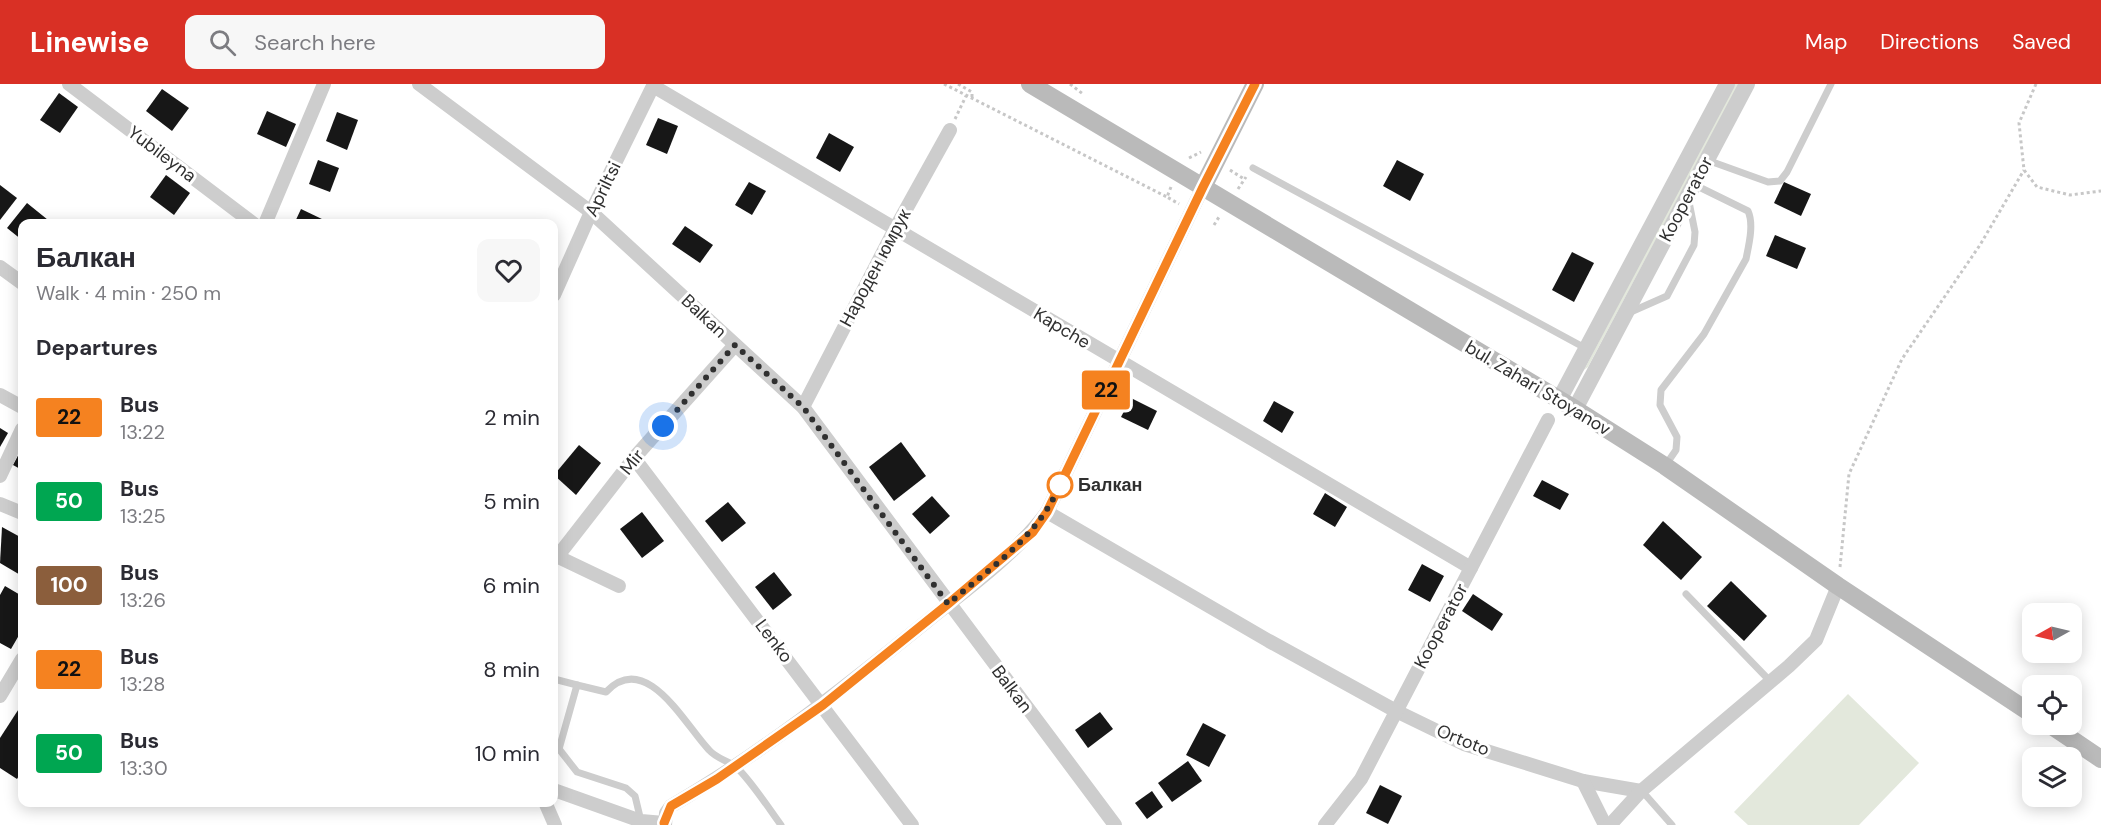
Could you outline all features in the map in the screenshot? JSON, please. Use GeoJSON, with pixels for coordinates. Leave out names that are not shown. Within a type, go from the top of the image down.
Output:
{"type":"FeatureCollection","features":[{"type":"Feature","properties":{"kind":"main road","name":"bul. Zahari Stoyanov"},"geometry":{"type":"LineString","coordinates":[[1030,84],[1575,409],[1665,466],[1838,586],[2022,707]]}},
{"type":"Feature","properties":{"kind":"main road"},"geometry":{"type":"LineString","coordinates":[[1203,187],[1255,84]]}},
{"type":"Feature","properties":{"kind":"main road"},"geometry":{"type":"LineString","coordinates":[[2065,735],[2101,759]]}},
{"type":"Feature","properties":{"kind":"street","name":"Yubileyna"},"geometry":{"type":"LineString","coordinates":[[69,84],[247,219]]}},
{"type":"Feature","properties":{"kind":"street"},"geometry":{"type":"LineString","coordinates":[[267,219],[324,84]]}},
{"type":"Feature","properties":{"kind":"street","name":"Balkan"},"geometry":{"type":"LineString","coordinates":[[419,84],[591,212],[803,407],[1115,825]]}},
{"type":"Feature","properties":{"kind":"street","name":"Kooperator"},"geometry":{"type":"LineString","coordinates":[[1575,409],[1747,84]]}},
{"type":"Feature","properties":{"kind":"street","name":"Apriltsi"},"geometry":{"type":"LineString","coordinates":[[558,286],[591,212],[654,85]]}},
{"type":"Feature","properties":{"kind":"street","name":"Kapche"},"geometry":{"type":"LineString","coordinates":[[654,85],[1119,363],[1471,568]]}},
{"type":"Feature","properties":{"kind":"street","name":"Kooperator"},"geometry":{"type":"LineString","coordinates":[[1559,399],[1722,86]]}},
{"type":"Feature","properties":{"kind":"street","name":"Народен юмрук"},"geometry":{"type":"LineString","coordinates":[[803,407],[895,229],[950,130]]}},
{"type":"Feature","properties":{"kind":"street"},"geometry":{"type":"LineString","coordinates":[[558,791],[641,821],[664,824],[671,806],[735,766],[823,705],[1033,532],[1047,512],[1203,187]]}},
{"type":"Feature","properties":{"kind":"street"},"geometry":{"type":"LineString","coordinates":[[0,267],[18,280]]}},
{"type":"Feature","properties":{"kind":"street","name":"Mir"},"geometry":{"type":"LineString","coordinates":[[558,554],[634,458],[735,345]]}},
{"type":"Feature","properties":{"kind":"street"},"geometry":{"type":"LineString","coordinates":[[0,395],[18,405]]}},
{"type":"Feature","properties":{"kind":"street","name":"Kooperator"},"geometry":{"type":"LineString","coordinates":[[1325,825],[1361,779],[1548,420]]}},
{"type":"Feature","properties":{"kind":"street"},"geometry":{"type":"LineString","coordinates":[[0,476],[18,438]]}},
{"type":"Feature","properties":{"kind":"street","name":"Lenko"},"geometry":{"type":"LineString","coordinates":[[634,458],[912,825]]}},
{"type":"Feature","properties":{"kind":"street"},"geometry":{"type":"LineString","coordinates":[[0,504],[18,511]]}},
{"type":"Feature","properties":{"kind":"street","name":"Ortoto"},"geometry":{"type":"LineString","coordinates":[[1047,512],[1269,641],[1396,711],[1464,744],[1583,781],[1641,790]]}},
{"type":"Feature","properties":{"kind":"street"},"geometry":{"type":"LineString","coordinates":[[558,559],[619,586]]}},
{"type":"Feature","properties":{"kind":"street"},"geometry":{"type":"LineString","coordinates":[[1583,781],[1607,825],[1641,790],[1816,640],[1838,586]]}},
{"type":"Feature","properties":{"kind":"street"},"geometry":{"type":"LineString","coordinates":[[0,696],[18,666]]}},
{"type":"Feature","properties":{"kind":"street"},"geometry":{"type":"LineString","coordinates":[[547,807],[555,825]]}},
{"type":"Feature","properties":{"kind":"lane"},"geometry":{"type":"LineString","coordinates":[[1707,160],[1768,182],[1780,181],[1831,84]]}},
{"type":"Feature","properties":{"kind":"lane"},"geometry":{"type":"LineString","coordinates":[[1253,168],[1587,349]]}},
{"type":"Feature","properties":{"kind":"lane"},"geometry":{"type":"LineString","coordinates":[[1624,317],[1639,306],[1667,296],[1694,245],[1692,190],[1748,211],[1751,218],[1746,259],[1704,334],[1661,390],[1660,405],[1677,438],[1676,450],[1665,466]]}},
{"type":"Feature","properties":{"kind":"lane"},"geometry":{"type":"LineString","coordinates":[[1686,594],[1770,681]]}},
{"type":"Feature","properties":{"kind":"lane"},"geometry":{"type":"LineString","coordinates":[[558,680],[606,692],[622,681],[639,679],[652,686],[666,696],[710,751],[735,766],[781,825]]}},
{"type":"Feature","properties":{"kind":"lane"},"geometry":{"type":"LineString","coordinates":[[577,685],[559,749],[577,772],[626,788],[635,795],[641,821]]}},
{"type":"Feature","properties":{"kind":"lane"},"geometry":{"type":"LineString","coordinates":[[1641,790],[1672,825]]}},
{"type":"Feature","properties":{"kind":"path"},"geometry":{"type":"LineString","coordinates":[[944,84],[1167,197]]}},
{"type":"Feature","properties":{"kind":"path"},"geometry":{"type":"LineString","coordinates":[[958,84],[972,92],[972,99]]}},
{"type":"Feature","properties":{"kind":"path"},"geometry":{"type":"LineString","coordinates":[[2036,84],[2019,123],[2024,171],[2037,187],[2070,195],[2101,191]]}},
{"type":"Feature","properties":{"kind":"path"},"geometry":{"type":"LineString","coordinates":[[950,130],[966,96]]}},
{"type":"Feature","properties":{"kind":"path"},"geometry":{"type":"LineString","coordinates":[[1228,169],[1245,179]]}},
{"type":"Feature","properties":{"kind":"path"},"geometry":{"type":"LineString","coordinates":[[1838,586],[1849,474],[1902,359],[1980,245],[2024,171]]}},
{"type":"Feature","properties":{"kind":"shaded area"},"geometry":{"type":"Polygon","coordinates":[[[1733,84],[1739,84],[1588,367],[1584,370],[1733,84]]]}},
{"type":"Feature","properties":{"kind":"shaded area"},"geometry":{"type":"Polygon","coordinates":[[[1848,694],[1919,763],[1859,825],[1748,825],[1734,812],[1848,694]]]}},
{"type":"Feature","properties":{"kind":"building"},"geometry":{"type":"Polygon","coordinates":[[[162,89],[189,108],[172,131],[146,111],[162,89]]]}},
{"type":"Feature","properties":{"kind":"building"},"geometry":{"type":"Polygon","coordinates":[[[59,93],[78,107],[60,133],[40,120],[59,93]]]}},
{"type":"Feature","properties":{"kind":"building"},"geometry":{"type":"Polygon","coordinates":[[[267,111],[296,124],[286,147],[257,134],[267,111]]]}},
{"type":"Feature","properties":{"kind":"building"},"geometry":{"type":"Polygon","coordinates":[[[337,112],[358,120],[347,150],[326,141],[337,112]]]}},
{"type":"Feature","properties":{"kind":"building"},"geometry":{"type":"Polygon","coordinates":[[[658,118],[678,126],[667,154],[646,145],[658,118]]]}},
{"type":"Feature","properties":{"kind":"building"},"geometry":{"type":"Polygon","coordinates":[[[829,133],[854,147],[840,172],[816,158],[829,133]]]}},
{"type":"Feature","properties":{"kind":"building"},"geometry":{"type":"Polygon","coordinates":[[[318,160],[339,168],[330,192],[309,184],[318,160]]]}},
{"type":"Feature","properties":{"kind":"building"},"geometry":{"type":"Polygon","coordinates":[[[1397,160],[1424,174],[1410,201],[1383,186],[1397,160]]]}},
{"type":"Feature","properties":{"kind":"building"},"geometry":{"type":"Polygon","coordinates":[[[166,175],[190,193],[174,215],[150,197],[166,175]]]}},
{"type":"Feature","properties":{"kind":"building"},"geometry":{"type":"Polygon","coordinates":[[[749,182],[766,191],[752,215],[735,205],[749,182]]]}},
{"type":"Feature","properties":{"kind":"building"},"geometry":{"type":"Polygon","coordinates":[[[1784,182],[1811,194],[1801,216],[1774,203],[1784,182]]]}},
{"type":"Feature","properties":{"kind":"building"},"geometry":{"type":"Polygon","coordinates":[[[0,185],[17,198],[0,220],[0,185]]]}},
{"type":"Feature","properties":{"kind":"building"},"geometry":{"type":"Polygon","coordinates":[[[27,203],[47,219],[18,219],[18,237],[7,228],[27,203]]]}},
{"type":"Feature","properties":{"kind":"building"},"geometry":{"type":"Polygon","coordinates":[[[301,209],[322,219],[296,219],[301,209]]]}},
{"type":"Feature","properties":{"kind":"building"},"geometry":{"type":"Polygon","coordinates":[[[685,226],[713,245],[700,263],[672,244],[685,226]]]}},
{"type":"Feature","properties":{"kind":"building"},"geometry":{"type":"Polygon","coordinates":[[[1775,235],[1806,248],[1797,269],[1766,256],[1775,235]]]}},
{"type":"Feature","properties":{"kind":"building"},"geometry":{"type":"Polygon","coordinates":[[[1572,252],[1594,263],[1574,302],[1552,290],[1572,252]]]}},
{"type":"Feature","properties":{"kind":"building"},"geometry":{"type":"Polygon","coordinates":[[[1131,398],[1157,411],[1148,430],[1121,417],[1131,398]]]}},
{"type":"Feature","properties":{"kind":"building"},"geometry":{"type":"Polygon","coordinates":[[[1274,401],[1294,412],[1282,433],[1263,421],[1274,401]]]}},
{"type":"Feature","properties":{"kind":"building"},"geometry":{"type":"Polygon","coordinates":[[[0,428],[8,433],[0,447],[0,428]]]}},
{"type":"Feature","properties":{"kind":"building"},"geometry":{"type":"Polygon","coordinates":[[[901,442],[926,476],[894,501],[869,467],[901,442]]]}},
{"type":"Feature","properties":{"kind":"building"},"geometry":{"type":"Polygon","coordinates":[[[579,445],[601,463],[576,495],[558,479],[558,470],[579,445]]]}},
{"type":"Feature","properties":{"kind":"building"},"geometry":{"type":"Polygon","coordinates":[[[18,456],[18,468],[13,465],[18,456]]]}},
{"type":"Feature","properties":{"kind":"building"},"geometry":{"type":"Polygon","coordinates":[[[1542,480],[1569,494],[1560,510],[1533,496],[1542,480]]]}},
{"type":"Feature","properties":{"kind":"building"},"geometry":{"type":"Polygon","coordinates":[[[1325,493],[1347,507],[1335,527],[1313,514],[1325,493]]]}},
{"type":"Feature","properties":{"kind":"building"},"geometry":{"type":"Polygon","coordinates":[[[932,496],[950,516],[930,534],[912,514],[932,496]]]}},
{"type":"Feature","properties":{"kind":"building"},"geometry":{"type":"Polygon","coordinates":[[[728,502],[746,523],[722,542],[705,521],[728,502]]]}},
{"type":"Feature","properties":{"kind":"building"},"geometry":{"type":"Polygon","coordinates":[[[642,512],[664,541],[642,558],[620,529],[642,512]]]}},
{"type":"Feature","properties":{"kind":"building"},"geometry":{"type":"Polygon","coordinates":[[[1663,521],[1702,557],[1681,580],[1643,545],[1663,521]]]}},
{"type":"Feature","properties":{"kind":"building"},"geometry":{"type":"Polygon","coordinates":[[[2,527],[18,536],[18,574],[0,563],[2,527]]]}},
{"type":"Feature","properties":{"kind":"building"},"geometry":{"type":"Polygon","coordinates":[[[1422,564],[1444,576],[1430,602],[1408,590],[1422,564]]]}},
{"type":"Feature","properties":{"kind":"building"},"geometry":{"type":"Polygon","coordinates":[[[774,572],[792,595],[773,610],[755,587],[774,572]]]}},
{"type":"Feature","properties":{"kind":"building"},"geometry":{"type":"Polygon","coordinates":[[[1731,581],[1767,616],[1744,641],[1707,606],[1731,581]]]}},
{"type":"Feature","properties":{"kind":"building"},"geometry":{"type":"Polygon","coordinates":[[[5,586],[18,594],[18,637],[11,649],[0,643],[0,595],[5,586]]]}},
{"type":"Feature","properties":{"kind":"building"},"geometry":{"type":"Polygon","coordinates":[[[1473,594],[1503,614],[1492,631],[1462,611],[1473,594]]]}},
{"type":"Feature","properties":{"kind":"building"},"geometry":{"type":"Polygon","coordinates":[[[18,710],[17,779],[0,768],[0,738],[18,710]]]}},
{"type":"Feature","properties":{"kind":"building"},"geometry":{"type":"Polygon","coordinates":[[[1100,712],[1113,729],[1088,748],[1075,730],[1100,712]]]}},
{"type":"Feature","properties":{"kind":"building"},"geometry":{"type":"Polygon","coordinates":[[[1203,723],[1226,735],[1209,767],[1186,755],[1203,723]]]}},
{"type":"Feature","properties":{"kind":"building"},"geometry":{"type":"Polygon","coordinates":[[[1188,761],[1202,781],[1172,802],[1158,783],[1188,761]]]}},
{"type":"Feature","properties":{"kind":"building"},"geometry":{"type":"Polygon","coordinates":[[[1380,785],[1402,796],[1388,824],[1366,813],[1380,785]]]}},
{"type":"Feature","properties":{"kind":"building"},"geometry":{"type":"Polygon","coordinates":[[[1152,791],[1163,807],[1147,819],[1135,803],[1152,791]]]}},
{"type":"Feature","properties":{"kind":"bus line","name":"22"},"geometry":{"type":"LineString","coordinates":[[664,823],[666,813],[671,806],[717,779],[823,705],[1033,532],[1047,512],[1255,84]]}},
{"type":"Feature","properties":{"kind":"place","name":"Балкан"},"geometry":{"type":"Point","coordinates":[1060,485]}},
{"type":"Feature","properties":{"kind":"route"},"geometry":{"type":"LineString","coordinates":[[663,426],[735,345],[803,407],[948,604],[1033,532],[1047,512],[1060,485]]}}]}
